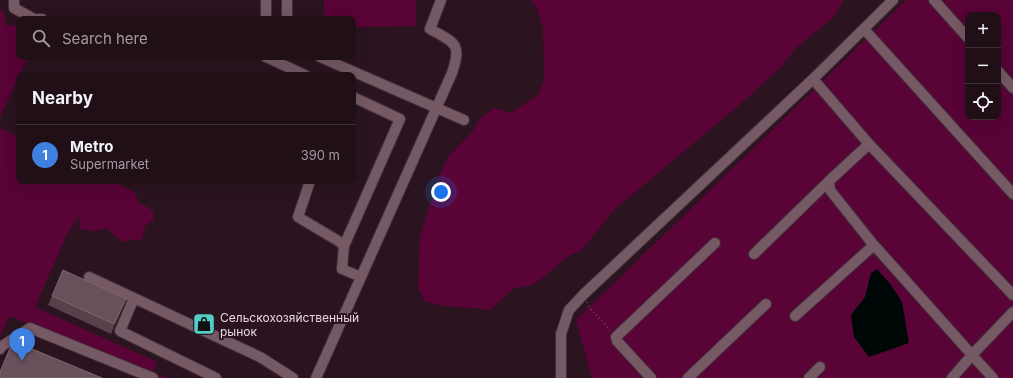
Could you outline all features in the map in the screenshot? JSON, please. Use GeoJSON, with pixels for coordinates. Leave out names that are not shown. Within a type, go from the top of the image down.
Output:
{"type":"FeatureCollection","features":[{"type":"Feature","properties":{"kind":"street"},"geometry":{"type":"LineString","coordinates":[[14,0],[14,8],[30,16]]}},
{"type":"Feature","properties":{"kind":"street"},"geometry":{"type":"LineString","coordinates":[[266,0],[266,16]]}},
{"type":"Feature","properties":{"kind":"street"},"geometry":{"type":"LineString","coordinates":[[287,0],[287,16]]}},
{"type":"Feature","properties":{"kind":"street"},"geometry":{"type":"LineString","coordinates":[[316,378],[436,107],[457,56],[456,49],[451,41],[430,29],[441,0]]}},
{"type":"Feature","properties":{"kind":"street"},"geometry":{"type":"LineString","coordinates":[[561,378],[561,334],[569,310],[584,294],[813,79],[893,0]]}},
{"type":"Feature","properties":{"kind":"street"},"geometry":{"type":"LineString","coordinates":[[934,0],[965,35]]}},
{"type":"Feature","properties":{"kind":"street"},"geometry":{"type":"LineString","coordinates":[[864,29],[1013,194]]}},
{"type":"Feature","properties":{"kind":"street"},"geometry":{"type":"LineString","coordinates":[[272,60],[298,72]]}},
{"type":"Feature","properties":{"kind":"street"},"geometry":{"type":"LineString","coordinates":[[327,60],[355,72]]}},
{"type":"Feature","properties":{"kind":"street"},"geometry":{"type":"LineString","coordinates":[[356,73],[464,120]]}},
{"type":"Feature","properties":{"kind":"street"},"geometry":{"type":"LineString","coordinates":[[1001,74],[1013,88]]}},
{"type":"Feature","properties":{"kind":"street"},"geometry":{"type":"LineString","coordinates":[[813,79],[869,144],[1013,295]]}},
{"type":"Feature","properties":{"kind":"street"},"geometry":{"type":"LineString","coordinates":[[356,98],[400,119],[344,246],[342,269],[361,277]]}},
{"type":"Feature","properties":{"kind":"street"},"geometry":{"type":"LineString","coordinates":[[754,254],[869,144]]}},
{"type":"Feature","properties":{"kind":"street"},"geometry":{"type":"LineString","coordinates":[[829,181],[830,190],[876,248],[993,378]]}},
{"type":"Feature","properties":{"kind":"street"},"geometry":{"type":"LineString","coordinates":[[309,184],[298,217],[340,242],[344,246]]}},
{"type":"Feature","properties":{"kind":"street"},"geometry":{"type":"LineString","coordinates":[[651,378],[617,342],[616,337],[715,243]]}},
{"type":"Feature","properties":{"kind":"street"},"geometry":{"type":"LineString","coordinates":[[795,316],[874,245],[876,248]]}},
{"type":"Feature","properties":{"kind":"street"},"geometry":{"type":"LineString","coordinates":[[89,277],[260,357],[293,378]]}},
{"type":"Feature","properties":{"kind":"street"},"geometry":{"type":"LineString","coordinates":[[134,298],[120,331],[216,378]]}},
{"type":"Feature","properties":{"kind":"street"},"geometry":{"type":"LineString","coordinates":[[688,378],[766,304]]}},
{"type":"Feature","properties":{"kind":"street"},"geometry":{"type":"LineString","coordinates":[[952,378],[1013,312]]}},
{"type":"Feature","properties":{"kind":"street"},"geometry":{"type":"LineString","coordinates":[[0,350],[2,346],[30,328],[153,378]]}},
{"type":"Feature","properties":{"kind":"street"},"geometry":{"type":"LineString","coordinates":[[809,378],[820,367]]}},
{"type":"Feature","properties":{"kind":"path"},"geometry":{"type":"LineString","coordinates":[[584,294],[589,307],[616,337]]}},
{"type":"Feature","properties":{"kind":"shaded area"},"geometry":{"type":"Polygon","coordinates":[[[324,0],[416,0],[416,26],[356,27],[356,16],[324,16],[324,0]]]}},
{"type":"Feature","properties":{"kind":"shaded area"},"geometry":{"type":"Polygon","coordinates":[[[531,0],[844,0],[835,16],[794,50],[783,65],[744,101],[613,211],[582,250],[568,256],[543,278],[530,286],[514,288],[490,310],[432,304],[424,301],[418,287],[420,236],[441,172],[448,157],[472,132],[481,117],[494,108],[510,113],[538,95],[544,80],[543,29],[538,11],[531,0]]]}},
{"type":"Feature","properties":{"kind":"shaded area"},"geometry":{"type":"Polygon","coordinates":[[[906,0],[1013,0],[1013,378],[592,378],[576,320],[906,0]]]}},
{"type":"Feature","properties":{"kind":"shaded area"},"geometry":{"type":"Polygon","coordinates":[[[0,10],[3,10],[6,25],[16,26],[16,60],[27,60],[21,72],[16,72],[16,83],[0,117],[0,10]]]}},
{"type":"Feature","properties":{"kind":"shaded area"},"geometry":{"type":"Polygon","coordinates":[[[0,128],[16,136],[16,184],[118,184],[135,192],[139,203],[154,212],[153,221],[146,224],[141,240],[137,241],[130,239],[123,243],[107,228],[95,231],[79,229],[80,220],[78,217],[67,234],[35,307],[157,362],[153,372],[167,378],[160,378],[9,316],[0,338],[0,128]]]}},
{"type":"Feature","properties":{"kind":"shaded area"},"geometry":{"type":"Polygon","coordinates":[[[877,269],[891,285],[902,302],[909,343],[869,357],[854,337],[851,315],[865,297],[871,273],[877,269]]]}},
{"type":"Feature","properties":{"kind":"building"},"geometry":{"type":"Polygon","coordinates":[[[63,270],[126,299],[114,324],[52,296],[63,270]]]}},
{"type":"Feature","properties":{"kind":"building"},"geometry":{"type":"Polygon","coordinates":[[[13,341],[102,378],[0,378],[0,372],[13,341]]]}},
{"type":"Feature","properties":{"kind":"place","name":"Сельскохозяйственный рынок"},"geometry":{"type":"Point","coordinates":[204,324]}},
{"type":"Feature","properties":{"kind":"place","name":"Metro"},"geometry":{"type":"Point","coordinates":[22,361]}}]}
